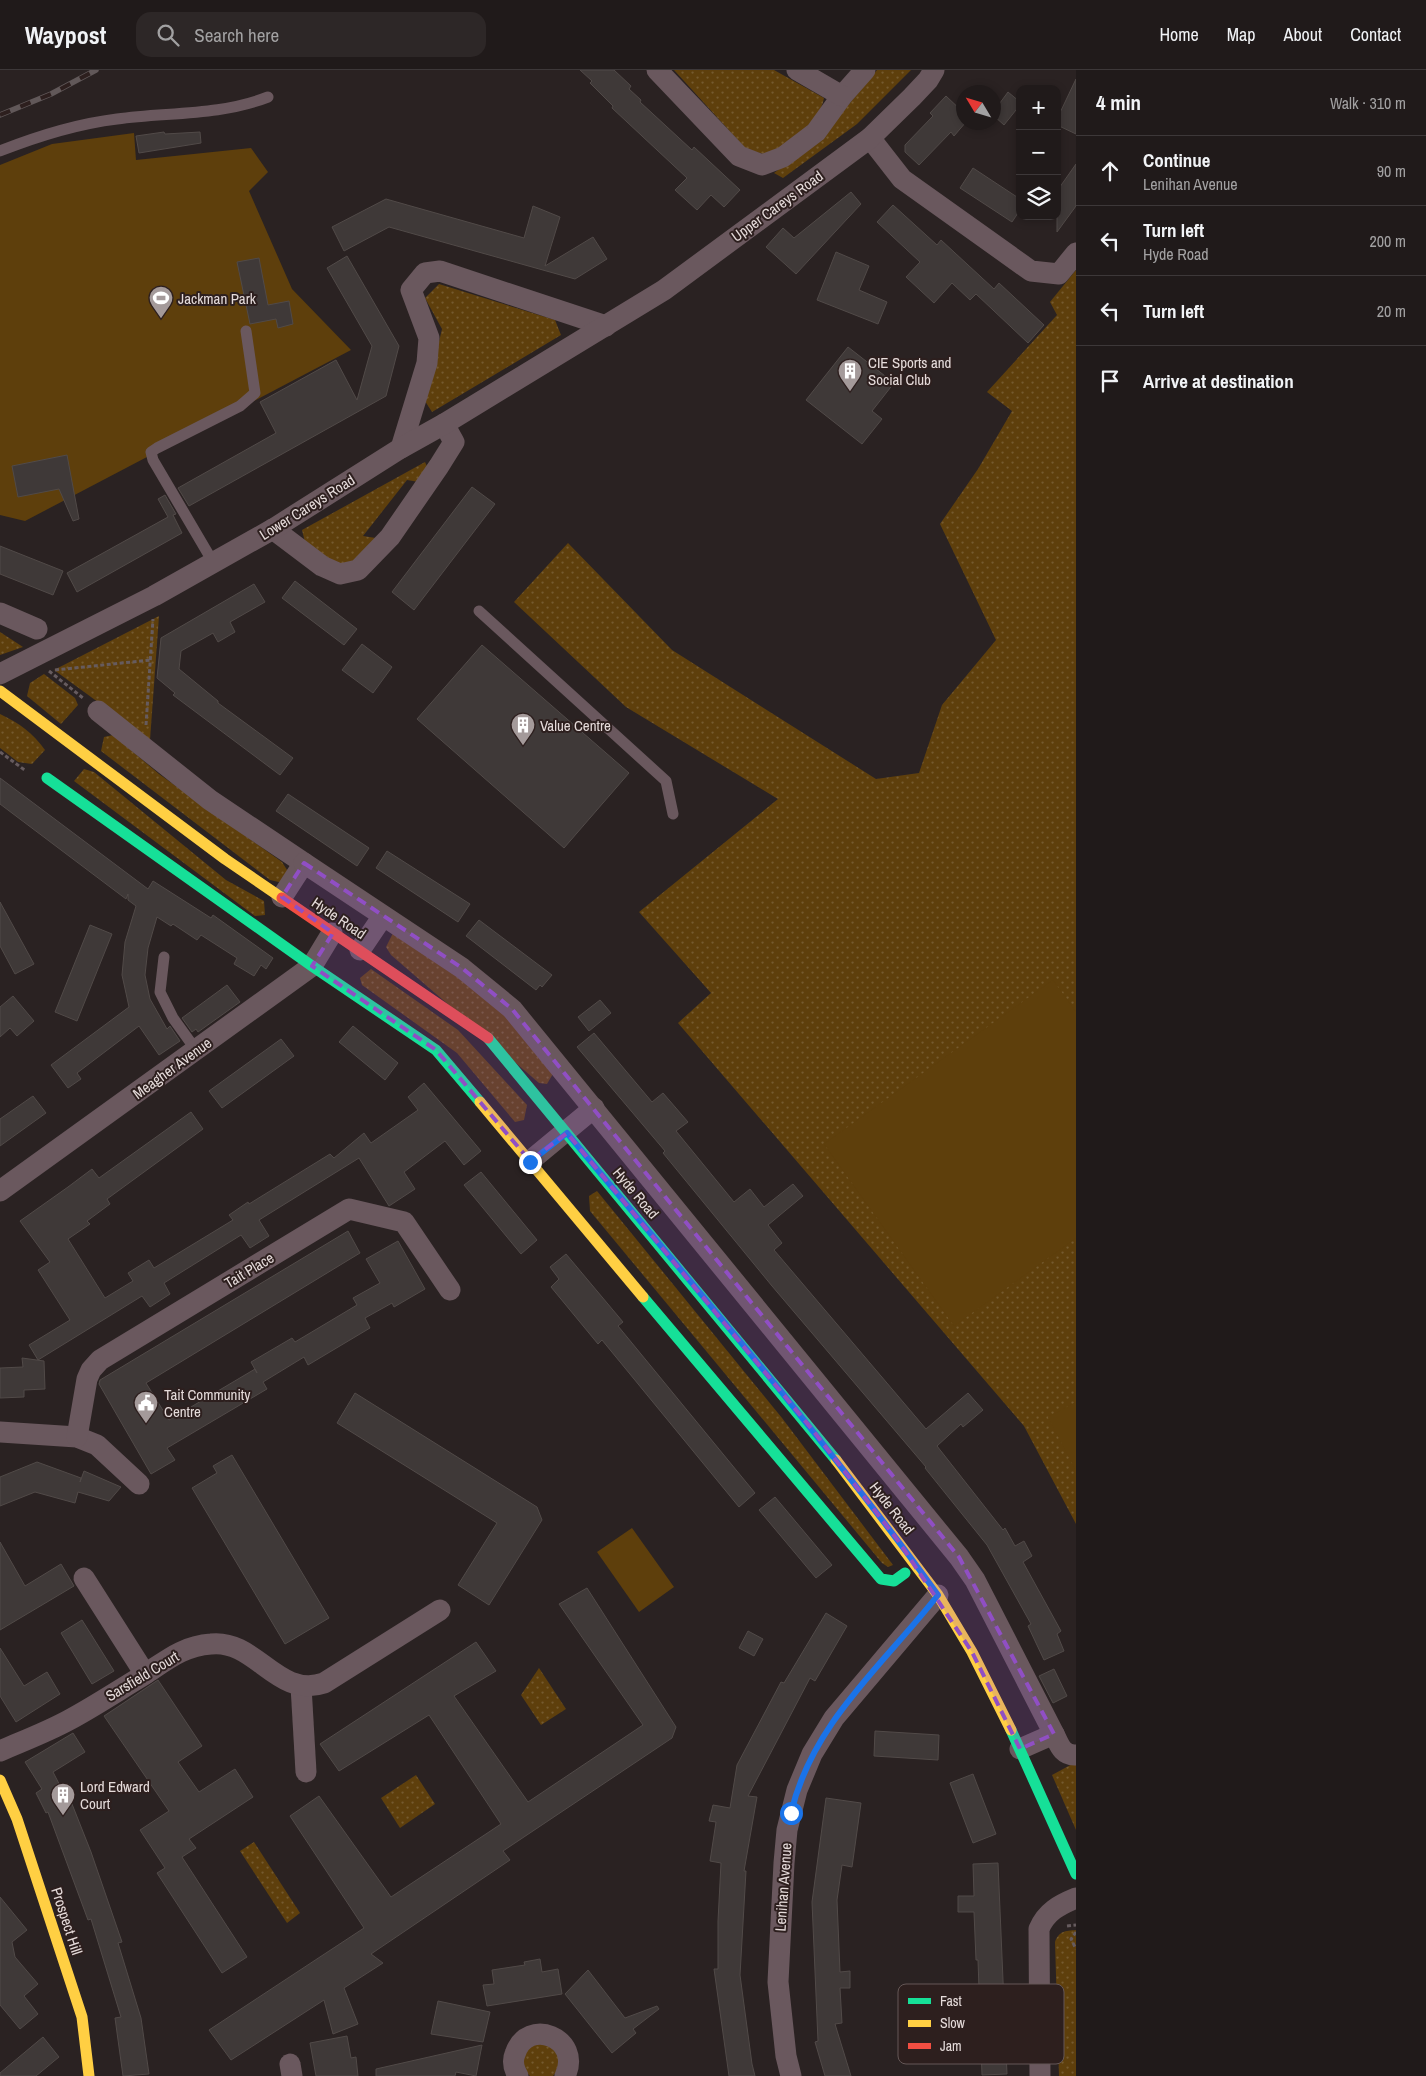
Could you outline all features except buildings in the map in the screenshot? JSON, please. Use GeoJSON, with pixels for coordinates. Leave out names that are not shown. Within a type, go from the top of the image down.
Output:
{"type":"FeatureCollection","features":[{"type":"Feature","properties":{"kind":"street"},"geometry":{"type":"LineString","coordinates":[[658,70],[739,156],[762,165],[784,157],[816,132],[842,96],[865,70]]}},
{"type":"Feature","properties":{"kind":"street"},"geometry":{"type":"LineString","coordinates":[[797,70],[842,96]]}},
{"type":"Feature","properties":{"kind":"street","name":"Upper Careys Road"},"geometry":{"type":"LineString","coordinates":[[606,326],[664,290],[870,138],[928,80],[934,70]]}},
{"type":"Feature","properties":{"kind":"street"},"geometry":{"type":"LineString","coordinates":[[870,138],[902,179],[1031,271],[1059,274],[1076,253]]}},
{"type":"Feature","properties":{"kind":"street"},"geometry":{"type":"LineString","coordinates":[[401,448],[427,363],[429,338],[411,290],[426,273],[440,271],[606,326]]}},
{"type":"Feature","properties":{"kind":"street","name":"Lower Careys Road"},"geometry":{"type":"LineString","coordinates":[[0,674],[154,596],[273,529],[401,448],[606,326]]}},
{"type":"Feature","properties":{"kind":"street"},"geometry":{"type":"LineString","coordinates":[[273,529],[322,566],[340,574],[358,570],[390,537],[454,442],[444,424]]}},
{"type":"Feature","properties":{"kind":"street"},"geometry":{"type":"LineString","coordinates":[[0,613],[37,629]]}},
{"type":"Feature","properties":{"kind":"street","name":"Hyde Road"},"geometry":{"type":"LineString","coordinates":[[0,691],[225,859],[332,933],[486,1035],[811,1428],[938,1595],[972,1652],[1020,1749],[1076,1874]]}},
{"type":"Feature","properties":{"kind":"street"},"geometry":{"type":"LineString","coordinates":[[98,711],[210,800],[462,968],[512,1009],[960,1557],[975,1580],[1062,1750],[1070,1755],[1076,1754]]}},
{"type":"Feature","properties":{"kind":"street"},"geometry":{"type":"LineString","coordinates":[[46,778],[312,966],[436,1050],[882,1579],[894,1581],[905,1573]]}},
{"type":"Feature","properties":{"kind":"street"},"geometry":{"type":"LineString","coordinates":[[282,897],[304,863]]}},
{"type":"Feature","properties":{"kind":"street"},"geometry":{"type":"LineString","coordinates":[[360,950],[383,916]]}},
{"type":"Feature","properties":{"kind":"street","name":"Meagher Avenue"},"geometry":{"type":"LineString","coordinates":[[0,1191],[312,966],[332,933]]}},
{"type":"Feature","properties":{"kind":"street"},"geometry":{"type":"LineString","coordinates":[[530,1162],[567,1133],[594,1108]]}},
{"type":"Feature","properties":{"kind":"street","name":"Tait Place"},"geometry":{"type":"LineString","coordinates":[[77,1437],[87,1379],[91,1370],[100,1360],[349,1209],[404,1222],[450,1290]]}},
{"type":"Feature","properties":{"kind":"street"},"geometry":{"type":"LineString","coordinates":[[0,1432],[77,1437],[97,1445],[139,1484]]}},
{"type":"Feature","properties":{"kind":"street"},"geometry":{"type":"LineString","coordinates":[[84,1578],[144,1674]]}},
{"type":"Feature","properties":{"kind":"street","name":"Lenihan Avenue"},"geometry":{"type":"LineString","coordinates":[[791,2076],[782,2028],[778,1982],[787,1830],[797,1790],[812,1754],[834,1718],[938,1595]]}},
{"type":"Feature","properties":{"kind":"street"},"geometry":{"type":"LineString","coordinates":[[306,1772],[300,1686],[313,1687],[324,1683],[440,1610]]}},
{"type":"Feature","properties":{"kind":"street","name":"Sarsfield Court"},"geometry":{"type":"LineString","coordinates":[[0,1751],[68,1721],[171,1655],[213,1643],[222,1644],[244,1652],[280,1678],[300,1686]]}},
{"type":"Feature","properties":{"kind":"street"},"geometry":{"type":"LineString","coordinates":[[1020,1749],[1054,1734]]}},
{"type":"Feature","properties":{"kind":"street","name":"Prospect Hill"},"geometry":{"type":"LineString","coordinates":[[0,1780],[16,1819],[82,2017],[89,2076]]}},
{"type":"Feature","properties":{"kind":"street"},"geometry":{"type":"LineString","coordinates":[[1039,1984],[1039,1929],[1043,1920],[1051,1911],[1076,1898]]}},
{"type":"Feature","properties":{"kind":"street"},"geometry":{"type":"LineString","coordinates":[[518,2076],[514,2066],[517,2048],[530,2036],[540,2034],[555,2037],[566,2050],[569,2067],[565,2076]]}},
{"type":"Feature","properties":{"kind":"lane"},"geometry":{"type":"LineString","coordinates":[[0,151],[50,132],[79,126],[116,119],[216,111],[250,104],[268,97]]}},
{"type":"Feature","properties":{"kind":"lane"},"geometry":{"type":"LineString","coordinates":[[213,562],[153,460],[152,452],[240,406],[255,394],[246,331]]}},
{"type":"Feature","properties":{"kind":"lane"},"geometry":{"type":"LineString","coordinates":[[479,611],[666,781],[673,814]]}},
{"type":"Feature","properties":{"kind":"lane"},"geometry":{"type":"LineString","coordinates":[[164,957],[160,992],[173,1018],[196,1050]]}},
{"type":"Feature","properties":{"kind":"path"},"geometry":{"type":"LineString","coordinates":[[145,748],[154,596]]}},
{"type":"Feature","properties":{"kind":"path"},"geometry":{"type":"LineString","coordinates":[[49,671],[151,660]]}},
{"type":"Feature","properties":{"kind":"path"},"geometry":{"type":"LineString","coordinates":[[0,752],[28,773],[46,778]]}},
{"type":"Feature","properties":{"kind":"path"},"geometry":{"type":"LineString","coordinates":[[1076,1932],[1071,1940],[1076,1949]]}},
{"type":"Feature","properties":{"kind":"highlighted area"},"geometry":{"type":"Polygon","coordinates":[[[304,863],[462,968],[512,1009],[959,1557],[1054,1734],[1020,1749],[972,1652],[899,1542],[811,1428],[567,1133],[530,1161],[436,1050],[312,966],[333,933],[282,897],[304,863]]]}},
{"type":"Feature","properties":{"kind":"shaded area"},"geometry":{"type":"Polygon","coordinates":[[[674,70],[774,70],[824,98],[816,116],[810,123],[770,156],[746,149],[674,70]]]}},
{"type":"Feature","properties":{"kind":"shaded area"},"geometry":{"type":"Polygon","coordinates":[[[877,70],[911,70],[857,124],[783,178],[774,173],[820,139],[877,70]]]}},
{"type":"Feature","properties":{"kind":"shaded area","name":"Jackman Park"},"geometry":{"type":"Polygon","coordinates":[[[134,133],[136,160],[251,148],[268,172],[249,191],[292,289],[351,350],[25,521],[0,515],[0,165],[52,144],[134,133]]]}},
{"type":"Feature","properties":{"kind":"shaded area"},"geometry":{"type":"Polygon","coordinates":[[[1076,270],[1076,1524],[1024,1426],[678,1023],[711,993],[639,912],[778,799],[626,707],[514,602],[568,543],[672,650],[876,779],[919,773],[942,705],[996,640],[940,524],[978,469],[1012,411],[987,392],[1057,315],[1050,302],[1076,270]]]}},
{"type":"Feature","properties":{"kind":"shaded area"},"geometry":{"type":"Polygon","coordinates":[[[439,284],[555,320],[561,335],[432,412],[425,401],[442,329],[425,298],[439,284]]]}},
{"type":"Feature","properties":{"kind":"shaded area"},"geometry":{"type":"Polygon","coordinates":[[[425,462],[431,475],[425,483],[407,480],[363,536],[382,539],[344,569],[305,542],[302,530],[425,462]]]}},
{"type":"Feature","properties":{"kind":"shaded area"},"geometry":{"type":"Polygon","coordinates":[[[159,616],[150,740],[54,670],[159,616]]]}},
{"type":"Feature","properties":{"kind":"shaded area"},"geometry":{"type":"Polygon","coordinates":[[[0,632],[23,647],[0,655],[0,632]]]}},
{"type":"Feature","properties":{"kind":"shaded area"},"geometry":{"type":"Polygon","coordinates":[[[44,674],[75,698],[78,705],[61,724],[27,696],[30,683],[44,674]]]}},
{"type":"Feature","properties":{"kind":"shaded area"},"geometry":{"type":"Polygon","coordinates":[[[0,714],[25,729],[36,738],[45,750],[32,764],[18,762],[0,748],[0,714]]]}},
{"type":"Feature","properties":{"kind":"shaded area"},"geometry":{"type":"Polygon","coordinates":[[[113,735],[159,774],[282,862],[289,873],[283,883],[270,880],[101,751],[104,737],[113,735]]]}},
{"type":"Feature","properties":{"kind":"shaded area"},"geometry":{"type":"Polygon","coordinates":[[[84,769],[94,772],[226,880],[264,901],[265,915],[255,916],[74,781],[84,769]]]}},
{"type":"Feature","properties":{"kind":"shaded area"},"geometry":{"type":"Polygon","coordinates":[[[394,931],[496,1001],[554,1072],[547,1084],[539,1083],[391,955],[386,947],[394,931]]]}},
{"type":"Feature","properties":{"kind":"shaded area"},"geometry":{"type":"Polygon","coordinates":[[[371,969],[458,1030],[527,1105],[524,1120],[515,1122],[457,1053],[362,985],[360,978],[371,969]]]}},
{"type":"Feature","properties":{"kind":"shaded area"},"geometry":{"type":"Polygon","coordinates":[[[1053,980],[1076,1012],[1076,1238],[954,1326],[824,1144],[1053,980]]]}},
{"type":"Feature","properties":{"kind":"shaded area"},"geometry":{"type":"Polygon","coordinates":[[[597,1191],[782,1418],[893,1565],[888,1567],[882,1563],[590,1211],[589,1196],[597,1191]]]}},
{"type":"Feature","properties":{"kind":"shaded area"},"geometry":{"type":"Polygon","coordinates":[[[1076,1402],[1076,1471],[1048,1417],[1076,1402]]]}},
{"type":"Feature","properties":{"kind":"shaded area"},"geometry":{"type":"Polygon","coordinates":[[[632,1528],[674,1587],[639,1612],[597,1552],[632,1528]]]}},
{"type":"Feature","properties":{"kind":"shaded area"},"geometry":{"type":"Polygon","coordinates":[[[539,1668],[566,1709],[541,1725],[521,1695],[539,1668]]]}},
{"type":"Feature","properties":{"kind":"shaded area"},"geometry":{"type":"Polygon","coordinates":[[[1076,1762],[1076,1830],[1052,1775],[1076,1762]]]}},
{"type":"Feature","properties":{"kind":"shaded area"},"geometry":{"type":"Polygon","coordinates":[[[416,1775],[435,1804],[400,1828],[381,1798],[416,1775]]]}},
{"type":"Feature","properties":{"kind":"shaded area"},"geometry":{"type":"Polygon","coordinates":[[[254,1842],[300,1913],[287,1923],[240,1851],[254,1842]]]}},
{"type":"Feature","properties":{"kind":"shaded area"},"geometry":{"type":"Polygon","coordinates":[[[1076,1930],[1076,2076],[1059,2076],[1059,2064],[1064,2064],[1064,1984],[1056,1984],[1055,1942],[1063,1932],[1076,1930]]]}},
{"type":"Feature","properties":{"kind":"shaded area"},"geometry":{"type":"Polygon","coordinates":[[[544,2042],[558,2052],[558,2070],[553,2076],[530,2076],[523,2062],[523,2054],[527,2048],[544,2042]]]}},
{"type":"Feature","properties":{"kind":"railway"},"geometry":{"type":"LineString","coordinates":[[0,115],[51,94],[96,70]]}},
{"type":"Feature","properties":{"kind":"traffic: fast"},"geometry":{"type":"LineString","coordinates":[[47,778],[312,966],[436,1050],[480,1102]]}},
{"type":"Feature","properties":{"kind":"traffic: fast"},"geometry":{"type":"LineString","coordinates":[[488,1038],[836,1460]]}},
{"type":"Feature","properties":{"kind":"traffic: fast"},"geometry":{"type":"LineString","coordinates":[[643,1297],[881,1579],[894,1581],[905,1573]]}},
{"type":"Feature","properties":{"kind":"traffic: fast"},"geometry":{"type":"LineString","coordinates":[[1011,1730],[1076,1874]]}},
{"type":"Feature","properties":{"kind":"traffic: slow"},"geometry":{"type":"LineString","coordinates":[[0,691],[225,859],[282,898]]}},
{"type":"Feature","properties":{"kind":"traffic: slow"},"geometry":{"type":"LineString","coordinates":[[480,1102],[643,1297]]}},
{"type":"Feature","properties":{"kind":"traffic: slow"},"geometry":{"type":"LineString","coordinates":[[836,1460],[938,1595],[972,1652],[1011,1730]]}},
{"type":"Feature","properties":{"kind":"traffic: slow"},"geometry":{"type":"LineString","coordinates":[[0,1780],[17,1819],[82,2017],[89,2076]]}},
{"type":"Feature","properties":{"kind":"traffic: jam"},"geometry":{"type":"LineString","coordinates":[[282,898],[488,1038]]}},
{"type":"Feature","properties":{"kind":"place","name":"Jackman Park"},"geometry":{"type":"Point","coordinates":[161,319]}},
{"type":"Feature","properties":{"kind":"place","name":"CIE Sports and Social Club"},"geometry":{"type":"Point","coordinates":[850,392]}},
{"type":"Feature","properties":{"kind":"place","name":"Value Centre"},"geometry":{"type":"Point","coordinates":[523,746]}},
{"type":"Feature","properties":{"kind":"place","name":"Tait Community Centre"},"geometry":{"type":"Point","coordinates":[146,1424]}},
{"type":"Feature","properties":{"kind":"place","name":"Lord Edward Court"},"geometry":{"type":"Point","coordinates":[63,1816]}},
{"type":"Feature","properties":{"kind":"route"},"geometry":{"type":"LineString","coordinates":[[530,1162],[567,1133],[811,1428],[938,1595],[834,1718],[812,1754],[797,1790],[791,1813]]}}]}
